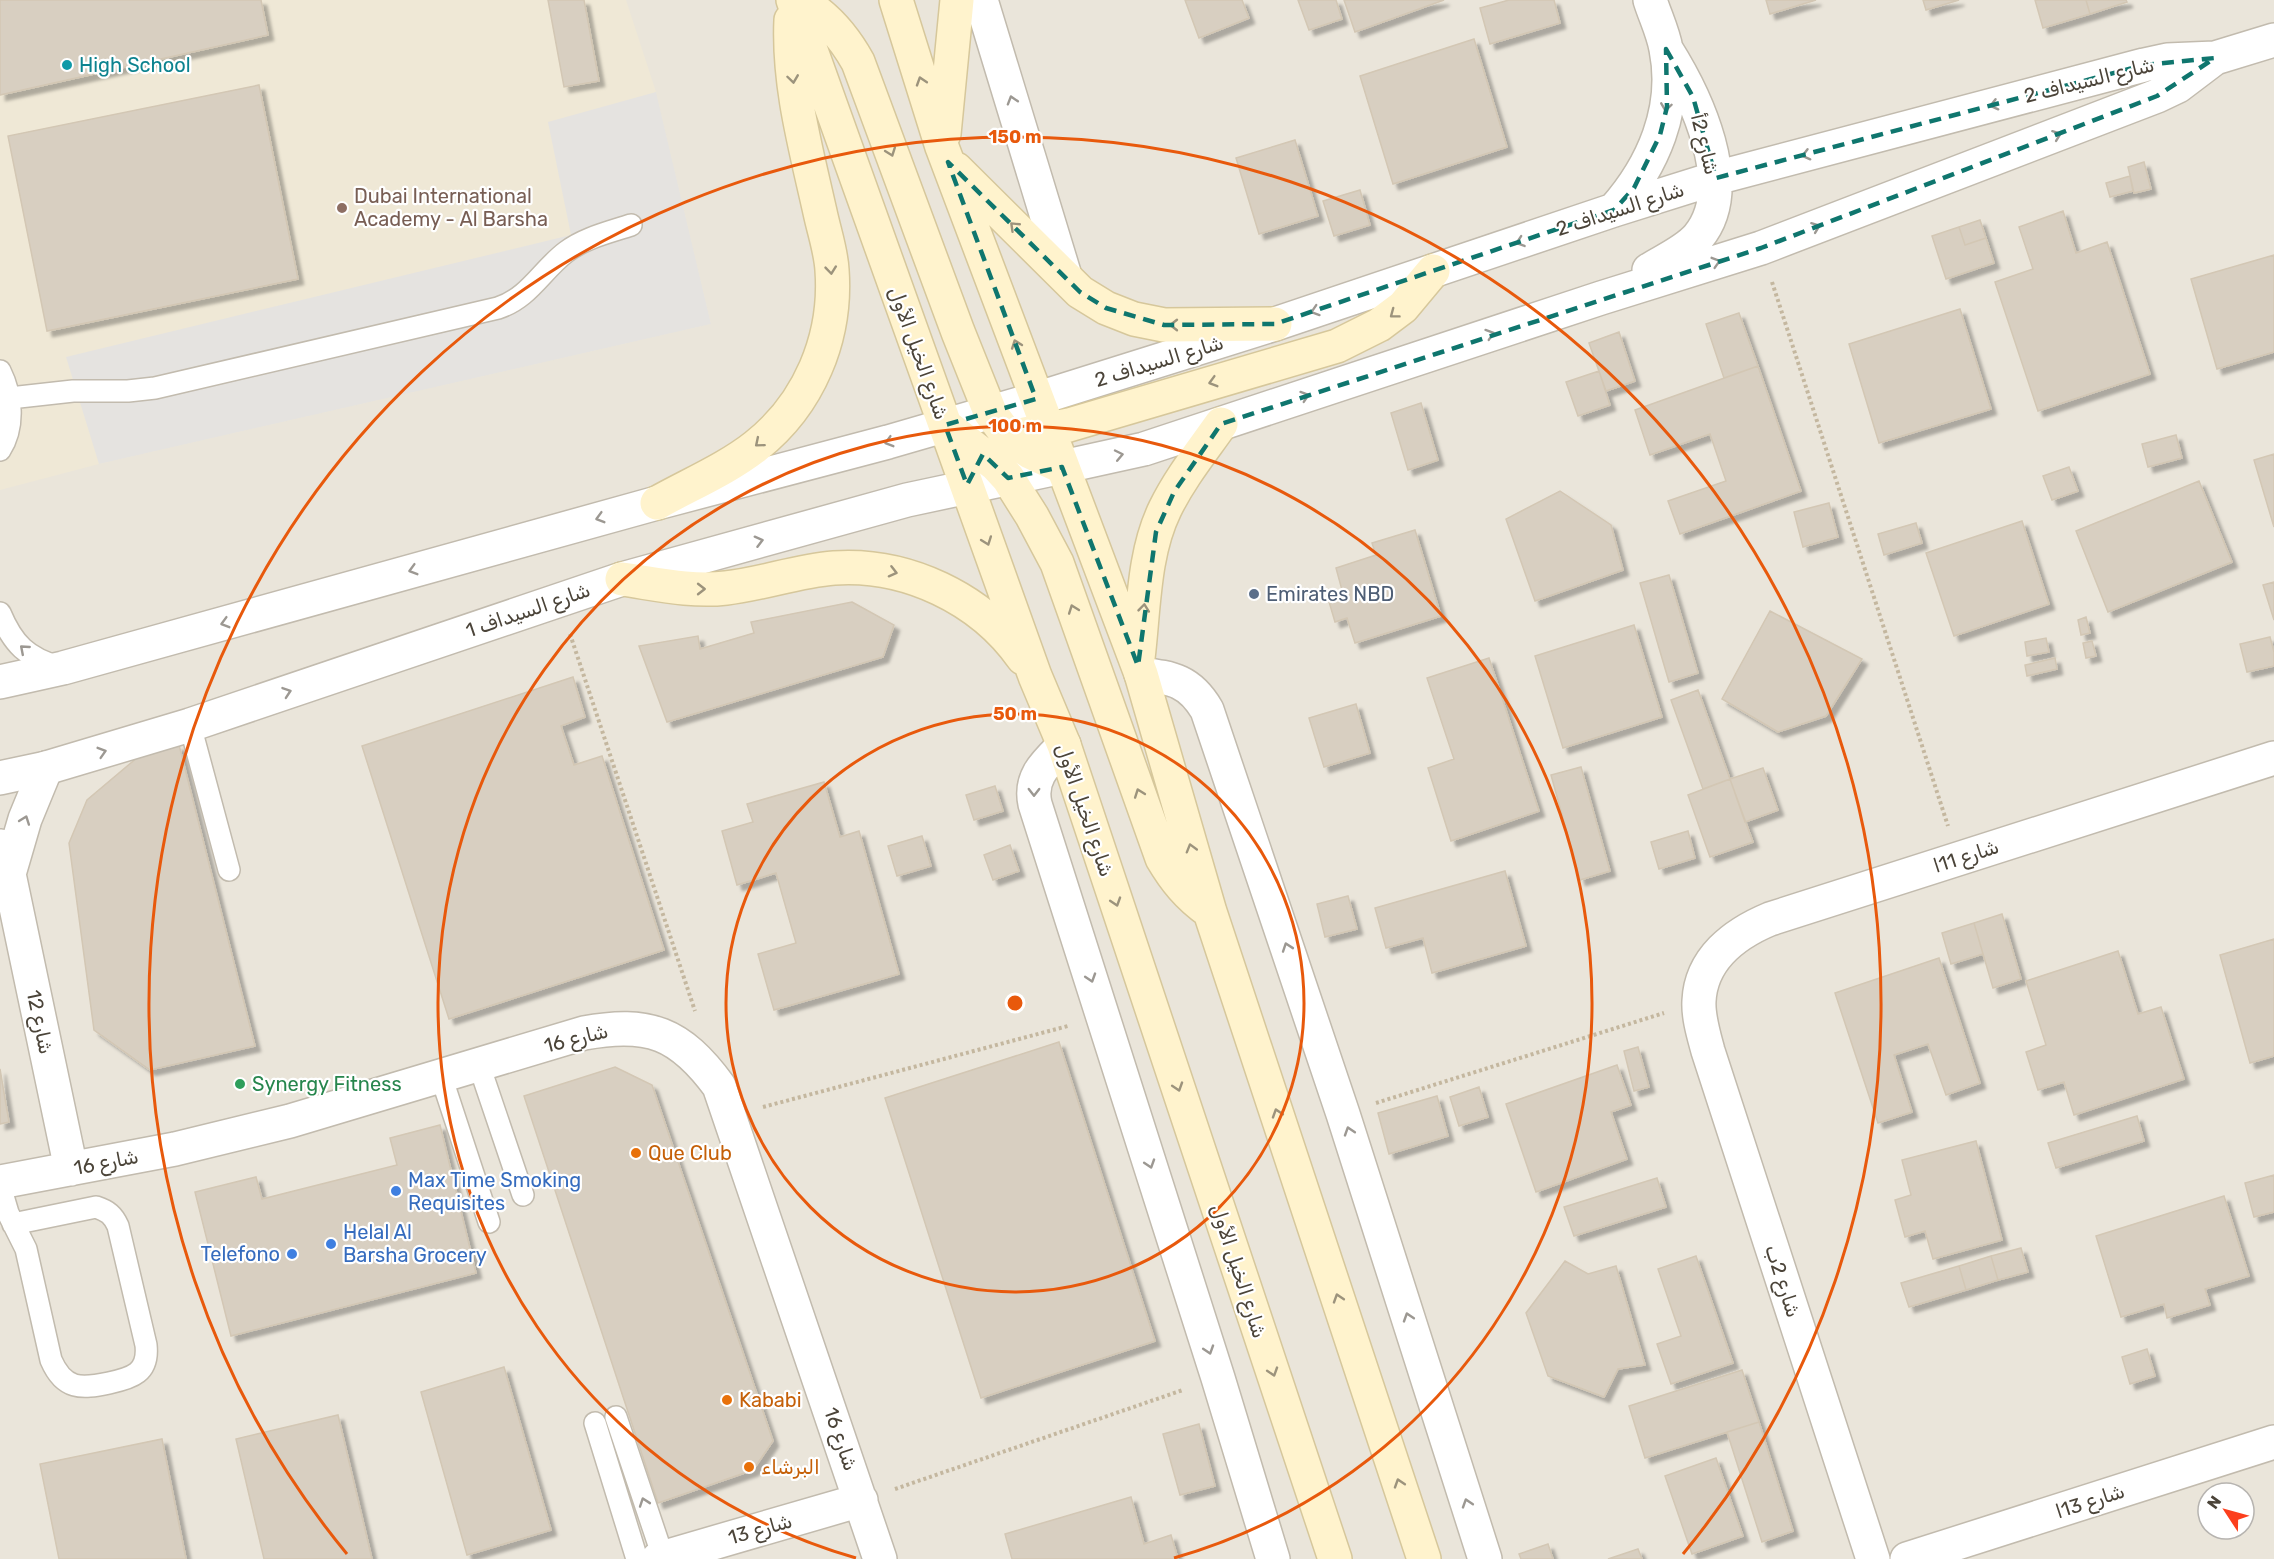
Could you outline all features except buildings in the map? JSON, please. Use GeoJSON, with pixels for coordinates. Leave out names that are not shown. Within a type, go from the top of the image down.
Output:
{"type":"FeatureCollection","features":[{"type":"Feature","properties":{"kind":"main road","name":"شارع الخيل الأول"},"geometry":{"type":"LineString","coordinates":[[792,0],[1035,676],[1064,745],[1335,1559]]}},
{"type":"Feature","properties":{"kind":"main road"},"geometry":{"type":"LineString","coordinates":[[657,502],[731,462],[755,447],[776,428],[794,407],[809,383],[821,357],[829,328],[833,298],[832,268],[793,82],[790,34],[792,0]]}},
{"type":"Feature","properties":{"kind":"main road"},"geometry":{"type":"LineString","coordinates":[[798,0],[824,17],[837,30],[858,62],[958,332],[1008,478],[1032,516],[1057,563],[1162,858],[1174,879],[1191,898],[1210,912]]}},
{"type":"Feature","properties":{"kind":"main road"},"geometry":{"type":"LineString","coordinates":[[896,0],[945,154],[1139,670],[1210,912],[1424,1559]]}},
{"type":"Feature","properties":{"kind":"main road"},"geometry":{"type":"LineString","coordinates":[[957,0],[945,154],[1080,292],[1106,308],[1134,319],[1164,325],[1275,324]]}},
{"type":"Feature","properties":{"kind":"main road"},"geometry":{"type":"LineString","coordinates":[[994,435],[1069,425],[1337,346],[1379,325],[1403,307],[1433,271]]}},
{"type":"Feature","properties":{"kind":"main road"},"geometry":{"type":"LineString","coordinates":[[1139,670],[1147,577],[1156,532],[1174,492],[1221,424]]}},
{"type":"Feature","properties":{"kind":"main road"},"geometry":{"type":"LineString","coordinates":[[945,425],[994,435],[1062,467]]}},
{"type":"Feature","properties":{"kind":"main road"},"geometry":{"type":"LineString","coordinates":[[967,486],[975,466],[994,435]]}},
{"type":"Feature","properties":{"kind":"main road"},"geometry":{"type":"LineString","coordinates":[[622,579],[699,589],[727,588],[831,568],[860,567],[886,570],[913,577],[942,589],[970,606],[995,626],[1017,650],[1035,676]]}},
{"type":"Feature","properties":{"kind":"street"},"geometry":{"type":"LineString","coordinates":[[981,0],[1065,276]]}},
{"type":"Feature","properties":{"kind":"street","name":"شارع 2أ"},"geometry":{"type":"LineString","coordinates":[[1601,297],[1688,246],[1698,238],[1712,214],[1716,178],[1710,150],[1693,97],[1666,49],[1650,0]]}},
{"type":"Feature","properties":{"kind":"street","name":"شارع السيداف 2"},"geometry":{"type":"LineString","coordinates":[[1036,399],[1275,324],[1716,178],[2144,65],[2179,59],[2215,58],[2274,40]]}},
{"type":"Feature","properties":{"kind":"street","name":"شارع 2أ"},"geometry":{"type":"LineString","coordinates":[[1614,210],[1634,188],[1649,162],[1660,135],[1667,107],[1666,49]]}},
{"type":"Feature","properties":{"kind":"street","name":"شارع السيداف 2"},"geometry":{"type":"LineString","coordinates":[[1062,467],[1144,449],[1601,297],[1761,248],[2157,96],[2178,86],[2215,58]]}},
{"type":"Feature","properties":{"kind":"street"},"geometry":{"type":"LineString","coordinates":[[994,435],[1036,399]]}},
{"type":"Feature","properties":{"kind":"street"},"geometry":{"type":"LineString","coordinates":[[0,682],[63,668],[657,502],[945,425]]}},
{"type":"Feature","properties":{"kind":"street","name":"شارع السيداف 1"},"geometry":{"type":"LineString","coordinates":[[0,778],[46,768],[190,725],[622,579],[907,500],[1062,467]]}},
{"type":"Feature","properties":{"kind":"street"},"geometry":{"type":"LineString","coordinates":[[1139,670],[1182,682],[1201,699],[1207,710],[1343,1114],[1485,1559]]}},
{"type":"Feature","properties":{"kind":"street"},"geometry":{"type":"LineString","coordinates":[[1064,745],[1038,772],[1032,794],[1218,1378],[1273,1559]]}},
{"type":"Feature","properties":{"kind":"street","name":"شارع 11ا"},"geometry":{"type":"LineString","coordinates":[[1699,1002],[1703,979],[1714,958],[1730,941],[1749,928],[1770,919],[2274,758]]}},
{"type":"Feature","properties":{"kind":"street","name":"شارع 12"},"geometry":{"type":"LineString","coordinates":[[46,768],[25,819],[4,860],[71,1169]]}},
{"type":"Feature","properties":{"kind":"street","name":"شارع 2ب"},"geometry":{"type":"LineString","coordinates":[[1699,1002],[1708,1051],[1873,1559]]}},
{"type":"Feature","properties":{"kind":"street","name":"شارع 16"},"geometry":{"type":"LineString","coordinates":[[0,1184],[175,1149],[290,1121],[584,1033],[615,1028],[646,1030],[676,1042],[701,1061],[719,1086],[880,1559]]}},
{"type":"Feature","properties":{"kind":"street","name":"شارع 13ا"},"geometry":{"type":"LineString","coordinates":[[1906,1559],[2274,1442]]}},
{"type":"Feature","properties":{"kind":"street","name":"شارع 13"},"geometry":{"type":"LineString","coordinates":[[653,1558],[861,1500]]}},
{"type":"Feature","properties":{"kind":"lane"},"geometry":{"type":"LineString","coordinates":[[10,398],[73,391],[128,391],[154,388],[498,308],[520,298],[567,250],[631,225]]}},
{"type":"Feature","properties":{"kind":"lane"},"geometry":{"type":"LineString","coordinates":[[0,371],[10,398],[10,422],[0,450]]}},
{"type":"Feature","properties":{"kind":"lane"},"geometry":{"type":"LineString","coordinates":[[0,613],[9,633],[23,650],[42,662],[63,668]]}},
{"type":"Feature","properties":{"kind":"lane"},"geometry":{"type":"LineString","coordinates":[[190,725],[229,870]]}},
{"type":"Feature","properties":{"kind":"lane"},"geometry":{"type":"LineString","coordinates":[[479,1065],[523,1195]]}},
{"type":"Feature","properties":{"kind":"lane"},"geometry":{"type":"LineString","coordinates":[[441,1076],[489,1222]]}},
{"type":"Feature","properties":{"kind":"lane"},"geometry":{"type":"LineString","coordinates":[[0,1184],[13,1224],[26,1249],[51,1360],[56,1371],[64,1380],[86,1388],[127,1379],[136,1374],[143,1366],[147,1356],[146,1345],[114,1217],[106,1210],[96,1207],[13,1224]]}},
{"type":"Feature","properties":{"kind":"lane"},"geometry":{"type":"LineString","coordinates":[[616,1417],[653,1558]]}},
{"type":"Feature","properties":{"kind":"lane"},"geometry":{"type":"LineString","coordinates":[[595,1423],[653,1558]]}},
{"type":"Feature","properties":{"kind":"path"},"geometry":{"type":"LineString","coordinates":[[1761,248],[1958,858]]}},
{"type":"Feature","properties":{"kind":"path"},"geometry":{"type":"LineString","coordinates":[[558,600],[697,1018]]}},
{"type":"Feature","properties":{"kind":"path"},"geometry":{"type":"LineString","coordinates":[[1343,1114],[1699,1002]]}},
{"type":"Feature","properties":{"kind":"path"},"geometry":{"type":"LineString","coordinates":[[730,1115],[1103,1016]]}},
{"type":"Feature","properties":{"kind":"path"},"geometry":{"type":"LineString","coordinates":[[861,1500],[1218,1378]]}},
{"type":"Feature","properties":{"kind":"highlighted area"},"geometry":{"type":"Polygon","coordinates":[[[1666,49],[1693,97],[1716,178],[2144,65],[2215,58],[2157,96],[1761,248],[1221,424],[1174,492],[1156,532],[1138,666],[1062,467],[1008,478],[983,454],[967,485],[945,425],[1036,399],[948,162],[1080,292],[1106,308],[1164,325],[1275,324],[1614,210],[1634,188],[1660,135],[1667,107],[1666,49]]]}},
{"type":"Feature","properties":{"kind":"shaded area","name":"البرشاء"},"geometry":{"type":"Polygon","coordinates":[[[0,0],[2274,0],[2274,1559],[0,1559],[0,0]]]}},
{"type":"Feature","properties":{"kind":"shaded area","name":"Dubai International Academy - Al Barsha"},"geometry":{"type":"Polygon","coordinates":[[[0,0],[626,0],[656,92],[711,324],[99,464],[0,490],[0,0]]]}},
{"type":"Feature","properties":{"kind":"shaded area"},"geometry":{"type":"Polygon","coordinates":[[[656,92],[711,324],[99,464],[66,357],[571,235],[548,122],[656,92]]]}},
{"type":"Feature","properties":{"kind":"place","name":"High School"},"geometry":{"type":"Point","coordinates":[67,65]}},
{"type":"Feature","properties":{"kind":"place","name":"Dubai International Academy - Al Barsha"},"geometry":{"type":"Point","coordinates":[342,208]}},
{"type":"Feature","properties":{"kind":"place","name":"Emirates NBD"},"geometry":{"type":"Point","coordinates":[1254,594]}},
{"type":"Feature","properties":{"kind":"place","name":"Synergy Fitness"},"geometry":{"type":"Point","coordinates":[240,1084]}},
{"type":"Feature","properties":{"kind":"place","name":"Que Club"},"geometry":{"type":"Point","coordinates":[636,1153]}},
{"type":"Feature","properties":{"kind":"place","name":"Max Time Smoking Requisites"},"geometry":{"type":"Point","coordinates":[396,1191]}},
{"type":"Feature","properties":{"kind":"place","name":"Helal Al Barsha Grocery"},"geometry":{"type":"Point","coordinates":[331,1244]}},
{"type":"Feature","properties":{"kind":"place","name":"Telefono"},"geometry":{"type":"Point","coordinates":[292,1254]}},
{"type":"Feature","properties":{"kind":"place","name":"Kababi"},"geometry":{"type":"Point","coordinates":[727,1400]}},
{"type":"Feature","properties":{"kind":"place","name":"البرشاء"},"geometry":{"type":"Point","coordinates":[749,1467]}}]}
